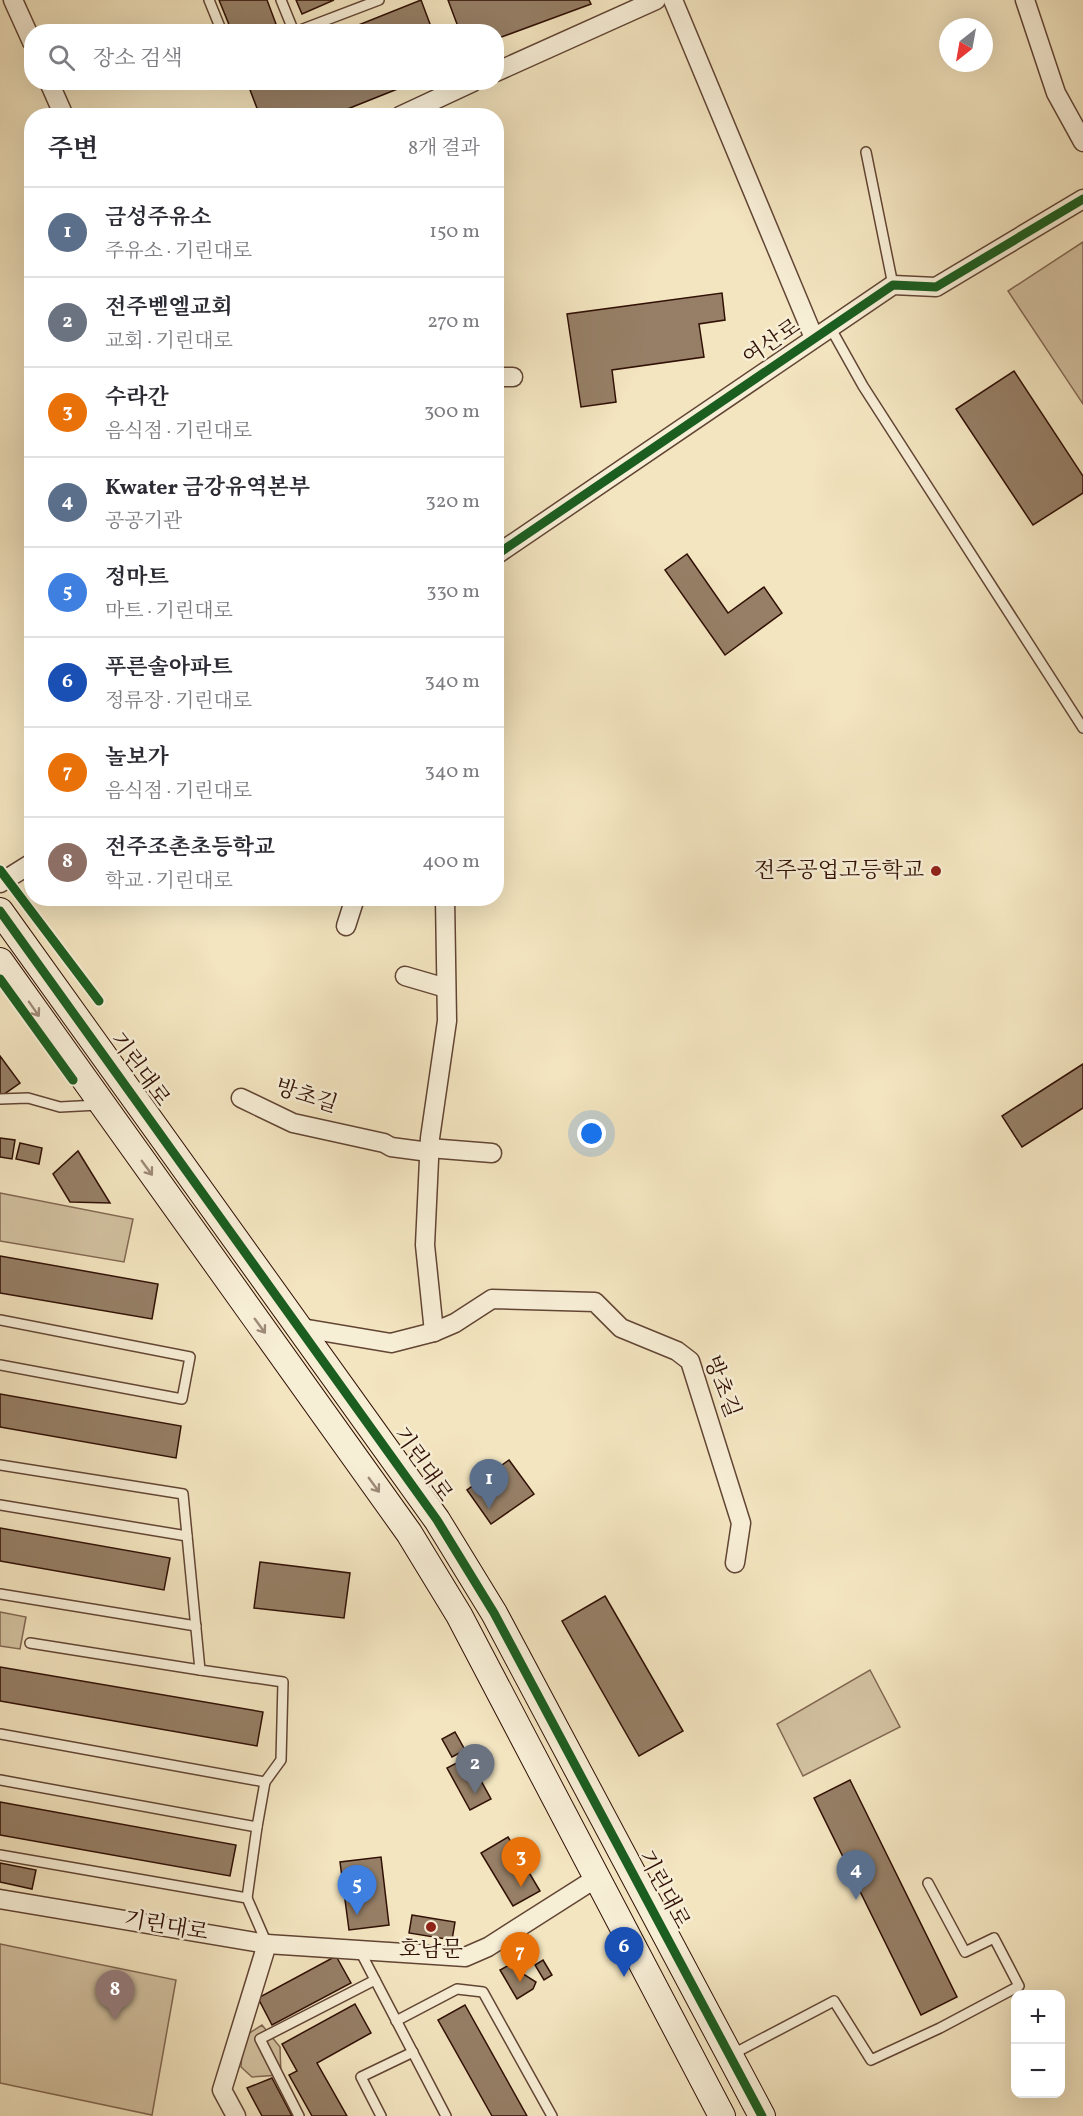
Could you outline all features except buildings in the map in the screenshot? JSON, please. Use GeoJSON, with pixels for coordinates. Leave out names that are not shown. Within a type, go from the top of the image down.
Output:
{"type":"FeatureCollection","features":[{"type":"Feature","properties":{"kind":"street"},"geometry":{"type":"LineString","coordinates":[[13,0],[24,24]]}},
{"type":"Feature","properties":{"kind":"street"},"geometry":{"type":"LineString","coordinates":[[504,68],[656,0]]}},
{"type":"Feature","properties":{"kind":"street"},"geometry":{"type":"LineString","coordinates":[[673,0],[814,338]]}},
{"type":"Feature","properties":{"kind":"street"},"geometry":{"type":"LineString","coordinates":[[1025,0],[1056,93],[1083,142]]}},
{"type":"Feature","properties":{"kind":"street"},"geometry":{"type":"LineString","coordinates":[[53,90],[60,108]]}},
{"type":"Feature","properties":{"kind":"street"},"geometry":{"type":"LineString","coordinates":[[417,108],[456,90]]}},
{"type":"Feature","properties":{"kind":"street"},"geometry":{"type":"LineString","coordinates":[[892,285],[936,287],[1083,199]]}},
{"type":"Feature","properties":{"kind":"street","name":"여산로"},"geometry":{"type":"LineString","coordinates":[[504,550],[892,285]]}},
{"type":"Feature","properties":{"kind":"street"},"geometry":{"type":"LineString","coordinates":[[0,883],[24,868]]}},
{"type":"Feature","properties":{"kind":"street"},"geometry":{"type":"LineString","coordinates":[[346,926],[352,906]]}},
{"type":"Feature","properties":{"kind":"street"},"geometry":{"type":"LineString","coordinates":[[434,1332],[424,1245],[429,1150],[447,1021],[445,906]]}},
{"type":"Feature","properties":{"kind":"street","name":"기린대로"},"geometry":{"type":"LineString","coordinates":[[0,911],[302,1328],[437,1520],[494,1613],[762,2116]]}},
{"type":"Feature","properties":{"kind":"street"},"geometry":{"type":"LineString","coordinates":[[0,961],[409,1533],[459,1615],[722,2116]]}},
{"type":"Feature","properties":{"kind":"street"},"geometry":{"type":"LineString","coordinates":[[405,976],[446,988]]}},
{"type":"Feature","properties":{"kind":"street","name":"방초길"},"geometry":{"type":"LineString","coordinates":[[241,1098],[293,1123],[384,1143],[392,1147],[492,1153]]}},
{"type":"Feature","properties":{"kind":"street","name":"방초길"},"geometry":{"type":"LineString","coordinates":[[302,1328],[391,1343],[434,1332],[455,1323],[492,1299],[595,1302],[621,1328],[677,1351],[690,1361],[741,1523],[735,1563]]}},
{"type":"Feature","properties":{"kind":"street","name":"기린대로"},"geometry":{"type":"LineString","coordinates":[[0,1899],[267,1944],[359,1948],[465,1957],[488,1947],[598,1877]]}},
{"type":"Feature","properties":{"kind":"street"},"geometry":{"type":"LineString","coordinates":[[236,2116],[222,2090],[267,1944]]}},
{"type":"Feature","properties":{"kind":"lane"},"geometry":{"type":"LineString","coordinates":[[209,0],[219,24]]}},
{"type":"Feature","properties":{"kind":"lane"},"geometry":{"type":"LineString","coordinates":[[281,0],[292,24]]}},
{"type":"Feature","properties":{"kind":"lane"},"geometry":{"type":"LineString","coordinates":[[313,24],[362,3],[379,0]]}},
{"type":"Feature","properties":{"kind":"lane"},"geometry":{"type":"LineString","coordinates":[[866,152],[892,285]]}},
{"type":"Feature","properties":{"kind":"lane"},"geometry":{"type":"LineString","coordinates":[[830,327],[863,386],[1083,728]]}},
{"type":"Feature","properties":{"kind":"lane"},"geometry":{"type":"LineString","coordinates":[[0,1099],[28,1098],[60,1107],[102,1105]]}},
{"type":"Feature","properties":{"kind":"lane"},"geometry":{"type":"LineString","coordinates":[[0,1320],[190,1357],[182,1399],[0,1365]]}},
{"type":"Feature","properties":{"kind":"lane"},"geometry":{"type":"LineString","coordinates":[[0,1464],[183,1494],[200,1670]]}},
{"type":"Feature","properties":{"kind":"lane"},"geometry":{"type":"LineString","coordinates":[[0,1506],[187,1536]]}},
{"type":"Feature","properties":{"kind":"lane"},"geometry":{"type":"LineString","coordinates":[[0,1594],[196,1626]]}},
{"type":"Feature","properties":{"kind":"lane"},"geometry":{"type":"LineString","coordinates":[[30,1643],[283,1682],[281,1760],[265,1782],[247,1898],[267,1944]]}},
{"type":"Feature","properties":{"kind":"lane"},"geometry":{"type":"LineString","coordinates":[[0,1734],[265,1782]]}},
{"type":"Feature","properties":{"kind":"lane"},"geometry":{"type":"LineString","coordinates":[[0,1780],[257,1827]]}},
{"type":"Feature","properties":{"kind":"lane"},"geometry":{"type":"LineString","coordinates":[[0,1855],[247,1898]]}},
{"type":"Feature","properties":{"kind":"lane"},"geometry":{"type":"LineString","coordinates":[[730,2055],[834,2001],[871,2060],[940,2028],[1019,1986],[994,1938],[965,1953],[928,1883]]}},
{"type":"Feature","properties":{"kind":"lane"},"geometry":{"type":"LineString","coordinates":[[359,1948],[446,2116]]}},
{"type":"Feature","properties":{"kind":"lane"},"geometry":{"type":"LineString","coordinates":[[299,2116],[260,2039],[375,1980]]}},
{"type":"Feature","properties":{"kind":"lane"},"geometry":{"type":"LineString","coordinates":[[396,2021],[458,1989],[483,1992],[552,2116]]}},
{"type":"Feature","properties":{"kind":"lane"},"geometry":{"type":"LineString","coordinates":[[381,2116],[361,2077],[413,2052]]}},
{"type":"Feature","properties":{"kind":"shaded area"},"geometry":{"type":"Polygon","coordinates":[[[1083,242],[1083,404],[1008,291],[1083,242]]]}},
{"type":"Feature","properties":{"kind":"shaded area"},"geometry":{"type":"Polygon","coordinates":[[[0,1193],[133,1219],[124,1262],[0,1241],[0,1193]]]}},
{"type":"Feature","properties":{"kind":"shaded area"},"geometry":{"type":"Polygon","coordinates":[[[0,1612],[26,1617],[20,1649],[0,1646],[0,1612]]]}},
{"type":"Feature","properties":{"kind":"shaded area"},"geometry":{"type":"Polygon","coordinates":[[[870,1670],[900,1727],[803,1776],[777,1724],[870,1670]]]}},
{"type":"Feature","properties":{"kind":"shaded area"},"geometry":{"type":"Polygon","coordinates":[[[0,1944],[176,1980],[152,2115],[0,2083],[0,1944]]]}},
{"type":"Feature","properties":{"kind":"shaded area"},"geometry":{"type":"Polygon","coordinates":[[[262,2025],[280,2047],[281,2075],[252,2077],[241,2067],[243,2037],[262,2025]]]}},
{"type":"Feature","properties":{"kind":"cycle path"},"geometry":{"type":"LineString","coordinates":[[504,550],[893,285],[936,287],[1083,199]]}},
{"type":"Feature","properties":{"kind":"cycle path"},"geometry":{"type":"LineString","coordinates":[[0,870],[24,902]]}},
{"type":"Feature","properties":{"kind":"cycle path"},"geometry":{"type":"LineString","coordinates":[[27,906],[99,1001]]}},
{"type":"Feature","properties":{"kind":"cycle path"},"geometry":{"type":"LineString","coordinates":[[0,911],[437,1520],[494,1613],[762,2116]]}},
{"type":"Feature","properties":{"kind":"cycle path"},"geometry":{"type":"LineString","coordinates":[[0,979],[73,1080]]}},
{"type":"Feature","properties":{"kind":"place","name":"전주공업고등학교"},"geometry":{"type":"Point","coordinates":[936,871]}},
{"type":"Feature","properties":{"kind":"place","name":"금성주유소"},"geometry":{"type":"Point","coordinates":[489,1509]}},
{"type":"Feature","properties":{"kind":"place","name":"전주벧엘교회"},"geometry":{"type":"Point","coordinates":[475,1794]}},
{"type":"Feature","properties":{"kind":"place","name":"수라간"},"geometry":{"type":"Point","coordinates":[521,1887]}},
{"type":"Feature","properties":{"kind":"place","name":"Kwater 금강유역본부"},"geometry":{"type":"Point","coordinates":[856,1900]}},
{"type":"Feature","properties":{"kind":"place","name":"정마트"},"geometry":{"type":"Point","coordinates":[357,1915]}},
{"type":"Feature","properties":{"kind":"place","name":"호남문"},"geometry":{"type":"Point","coordinates":[431,1927]}},
{"type":"Feature","properties":{"kind":"place","name":"푸른솔아파트"},"geometry":{"type":"Point","coordinates":[624,1977]}},
{"type":"Feature","properties":{"kind":"place","name":"놀보가"},"geometry":{"type":"Point","coordinates":[520,1982]}},
{"type":"Feature","properties":{"kind":"place","name":"전주조촌초등학교"},"geometry":{"type":"Point","coordinates":[115,2020]}}]}
